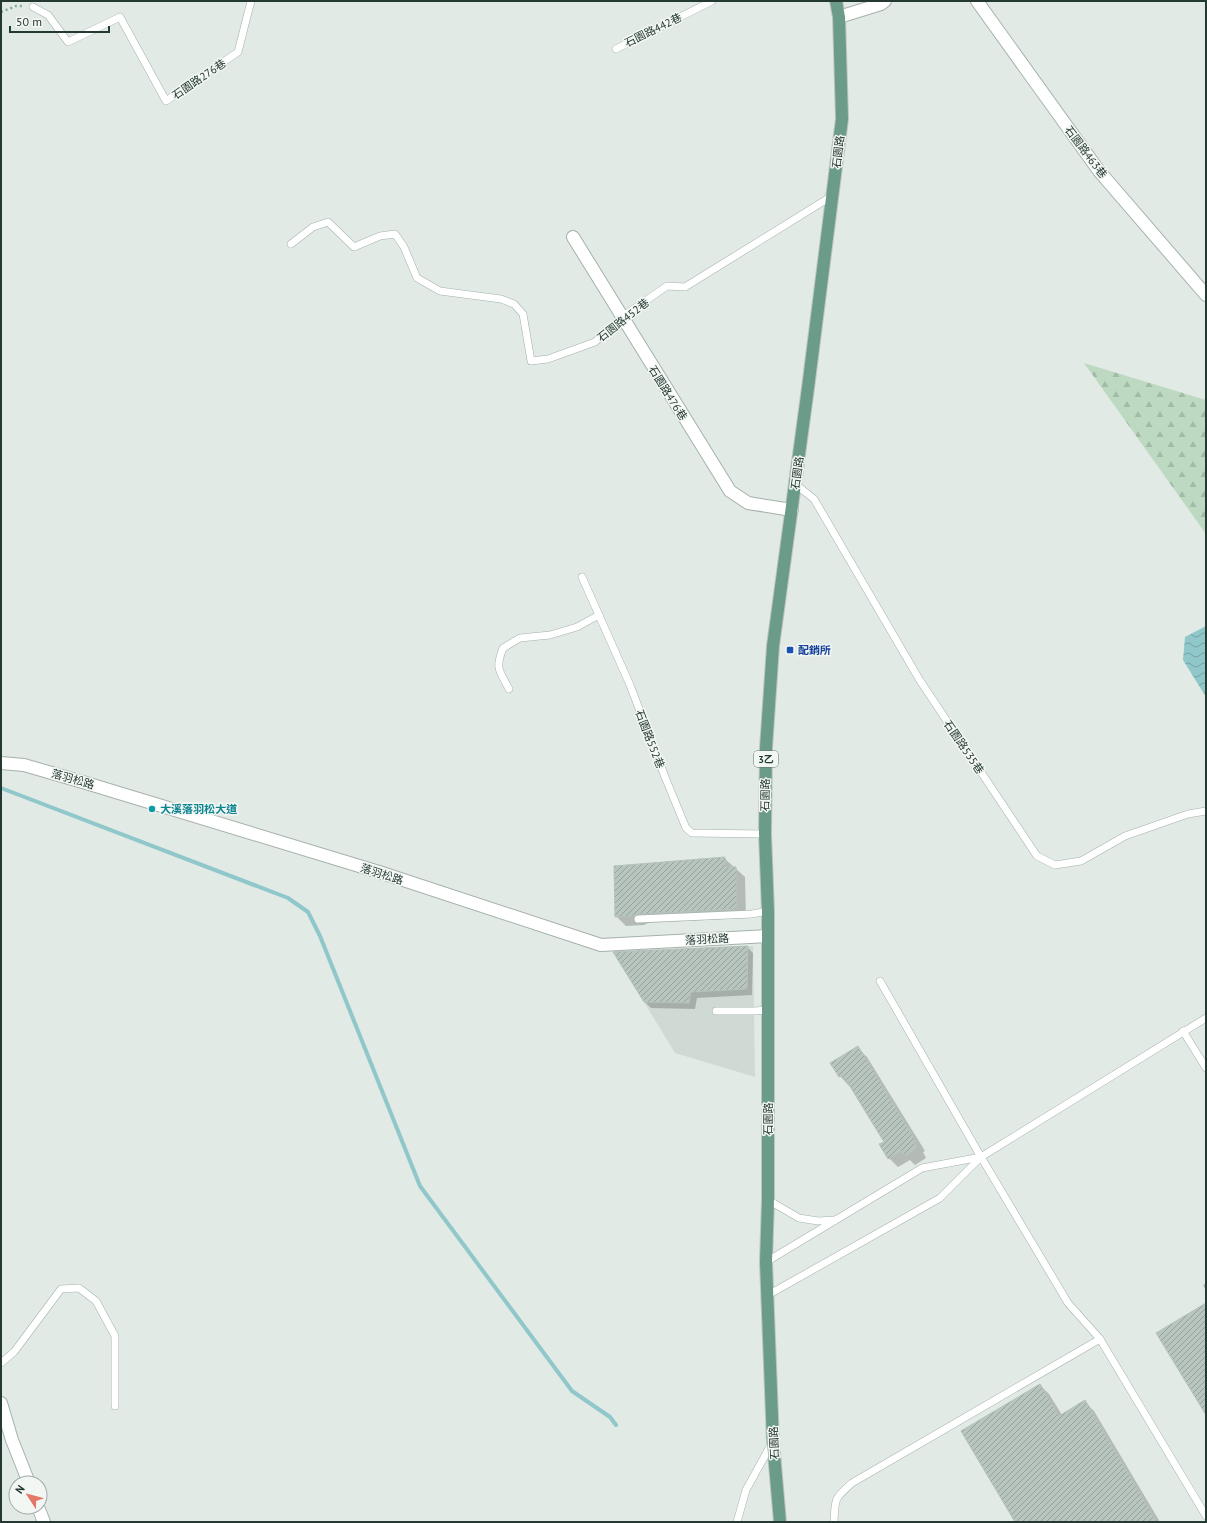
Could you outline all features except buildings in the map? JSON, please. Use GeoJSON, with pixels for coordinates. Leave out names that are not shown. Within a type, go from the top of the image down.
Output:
{"type":"FeatureCollection","features":[{"type":"Feature","properties":{"kind":"main road","name":"石園路"},"geometry":{"type":"LineString","coordinates":[[780,1522],[774,1442],[766,1262],[768,1200],[768,911],[765,834],[766,748],[773,646],[842,119],[839,17],[836,1]]}},
{"type":"Feature","properties":{"kind":"street"},"geometry":{"type":"LineString","coordinates":[[839,17],[881,4],[885,1]]}},
{"type":"Feature","properties":{"kind":"street","name":"石園路463巷"},"geometry":{"type":"LineString","coordinates":[[977,1],[1099,171],[1206,295]]}},
{"type":"Feature","properties":{"kind":"street","name":"石園路476巷"},"geometry":{"type":"LineString","coordinates":[[574,237],[730,491],[748,503],[792,510]]}},
{"type":"Feature","properties":{"kind":"street","name":"落羽松路"},"geometry":{"type":"LineString","coordinates":[[1,763],[24,765],[380,872],[602,945],[768,936]]}},
{"type":"Feature","properties":{"kind":"street"},"geometry":{"type":"LineString","coordinates":[[1,1403],[12,1440],[26,1475]]}},
{"type":"Feature","properties":{"kind":"lane","name":"石園路276巷"},"geometry":{"type":"LineString","coordinates":[[33,7],[48,15],[68,42],[120,17],[166,101],[238,52],[251,1]]}},
{"type":"Feature","properties":{"kind":"lane","name":"石園路442巷"},"geometry":{"type":"LineString","coordinates":[[616,49],[712,1]]}},
{"type":"Feature","properties":{"kind":"lane","name":"石園路452巷"},"geometry":{"type":"LineString","coordinates":[[291,244],[313,227],[328,222],[354,248],[380,236],[396,234],[404,247],[417,278],[440,291],[501,299],[514,304],[523,314],[531,361],[548,359],[595,342],[622,317],[667,286],[685,287],[832,196]]}},
{"type":"Feature","properties":{"kind":"lane","name":"石園路535巷"},"geometry":{"type":"LineString","coordinates":[[795,484],[814,499],[919,679],[1037,856],[1055,865],[1081,861],[1126,836],[1188,814],[1206,810]]}},
{"type":"Feature","properties":{"kind":"lane","name":"石園路552巷"},"geometry":{"type":"LineString","coordinates":[[582,577],[630,685],[665,778],[686,828],[692,833],[765,834]]}},
{"type":"Feature","properties":{"kind":"lane"},"geometry":{"type":"LineString","coordinates":[[510,689],[498,668],[498,662],[503,648],[520,638],[550,635],[577,627],[599,615]]}},
{"type":"Feature","properties":{"kind":"lane"},"geometry":{"type":"LineString","coordinates":[[638,918],[752,914],[768,911]]}},
{"type":"Feature","properties":{"kind":"lane"},"geometry":{"type":"LineString","coordinates":[[880,981],[981,1157],[1068,1303],[1100,1339],[1206,1516]]}},
{"type":"Feature","properties":{"kind":"lane"},"geometry":{"type":"LineString","coordinates":[[716,1011],[768,1010]]}},
{"type":"Feature","properties":{"kind":"lane"},"geometry":{"type":"LineString","coordinates":[[768,1295],[940,1198],[981,1157],[1206,1018]]}},
{"type":"Feature","properties":{"kind":"lane"},"geometry":{"type":"LineString","coordinates":[[1183,1031],[1206,1068]]}},
{"type":"Feature","properties":{"kind":"lane"},"geometry":{"type":"LineString","coordinates":[[766,1262],[922,1168],[981,1157]]}},
{"type":"Feature","properties":{"kind":"lane"},"geometry":{"type":"LineString","coordinates":[[768,1200],[799,1218],[818,1221],[837,1219]]}},
{"type":"Feature","properties":{"kind":"lane"},"geometry":{"type":"LineString","coordinates":[[1,1363],[14,1352],[61,1288],[79,1288],[96,1301],[115,1336],[115,1406]]}},
{"type":"Feature","properties":{"kind":"lane"},"geometry":{"type":"LineString","coordinates":[[834,1522],[835,1503],[838,1495],[852,1483],[1100,1339]]}},
{"type":"Feature","properties":{"kind":"lane"},"geometry":{"type":"LineString","coordinates":[[737,1522],[746,1490],[774,1442]]}},
{"type":"Feature","properties":{"kind":"path"},"geometry":{"type":"LineString","coordinates":[[1,12],[16,6],[33,7]]}},
{"type":"Feature","properties":{"kind":"shaded area"},"geometry":{"type":"Polygon","coordinates":[[[753,946],[755,1077],[675,1053],[613,951],[753,946]]]}},
{"type":"Feature","properties":{"kind":"green space"},"geometry":{"type":"Polygon","coordinates":[[[1084,363],[1206,400],[1206,534],[1084,363]]]}},
{"type":"Feature","properties":{"kind":"water"},"geometry":{"type":"Polygon","coordinates":[[[1206,626],[1206,697],[1183,660],[1185,637],[1206,626]]]}},
{"type":"Feature","properties":{"kind":"waterway"},"geometry":{"type":"LineString","coordinates":[[1,788],[288,898],[308,912],[320,936],[420,1186],[572,1391],[610,1417],[616,1425]]}},
{"type":"Feature","properties":{"kind":"place","name":"配銷所"},"geometry":{"type":"Point","coordinates":[790,650]}},
{"type":"Feature","properties":{"kind":"place","name":"大溪落羽松大道"},"geometry":{"type":"Point","coordinates":[152,809]}}]}
